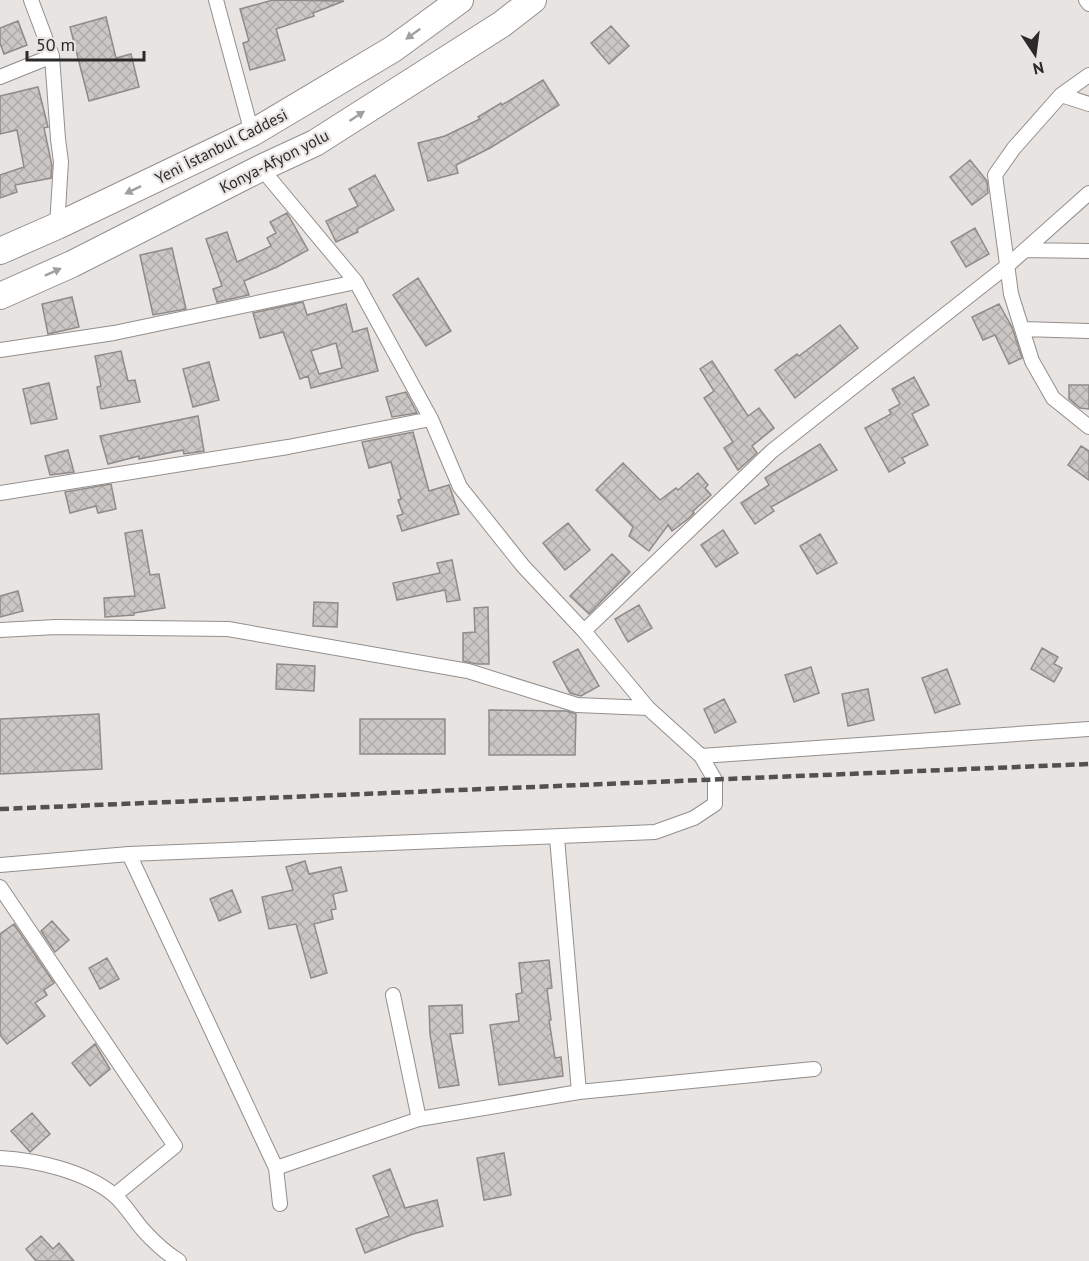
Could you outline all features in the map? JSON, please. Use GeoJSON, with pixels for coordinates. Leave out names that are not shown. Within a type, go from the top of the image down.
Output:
{"type":"FeatureCollection","features":[{"type":"Feature","properties":{"kind":"highway","name":"Yeni İstanbul Caddesi"},"geometry":{"type":"LineString","coordinates":[[0,251],[252,133],[393,49],[460,0]]}},
{"type":"Feature","properties":{"kind":"highway","name":"Konya-Afyon yolu"},"geometry":{"type":"LineString","coordinates":[[0,296],[72,264],[315,143],[502,24],[533,0]]}},
{"type":"Feature","properties":{"kind":"street"},"geometry":{"type":"LineString","coordinates":[[31,0],[52,56],[57,139],[61,162],[57,226]]}},
{"type":"Feature","properties":{"kind":"street"},"geometry":{"type":"LineString","coordinates":[[216,0],[252,133]]}},
{"type":"Feature","properties":{"kind":"street"},"geometry":{"type":"LineString","coordinates":[[1086,0],[1089,4]]}},
{"type":"Feature","properties":{"kind":"street"},"geometry":{"type":"LineString","coordinates":[[0,77],[52,56]]}},
{"type":"Feature","properties":{"kind":"street"},"geometry":{"type":"LineString","coordinates":[[1089,75],[1061,94],[1014,148],[995,175],[1011,294],[1032,361],[1053,398],[1089,427]]}},
{"type":"Feature","properties":{"kind":"street"},"geometry":{"type":"LineString","coordinates":[[1061,94],[1089,104]]}},
{"type":"Feature","properties":{"kind":"street"},"geometry":{"type":"LineString","coordinates":[[0,865],[129,854],[655,832],[694,818],[715,804],[715,780],[701,756],[648,708],[584,631],[523,566],[460,487],[431,419],[356,282],[261,168]]}},
{"type":"Feature","properties":{"kind":"street"},"geometry":{"type":"LineString","coordinates":[[584,631],[772,451],[1007,266],[1089,193]]}},
{"type":"Feature","properties":{"kind":"street"},"geometry":{"type":"LineString","coordinates":[[1025,250],[1089,251]]}},
{"type":"Feature","properties":{"kind":"street"},"geometry":{"type":"LineString","coordinates":[[0,350],[114,333],[356,282]]}},
{"type":"Feature","properties":{"kind":"street"},"geometry":{"type":"LineString","coordinates":[[1022,329],[1089,331]]}},
{"type":"Feature","properties":{"kind":"street"},"geometry":{"type":"LineString","coordinates":[[0,494],[288,447],[431,419]]}},
{"type":"Feature","properties":{"kind":"street"},"geometry":{"type":"LineString","coordinates":[[0,630],[56,627],[228,629],[468,671],[577,705],[648,708]]}},
{"type":"Feature","properties":{"kind":"street"},"geometry":{"type":"LineString","coordinates":[[701,756],[1089,729]]}},
{"type":"Feature","properties":{"kind":"street"},"geometry":{"type":"LineString","coordinates":[[557,837],[579,1092]]}},
{"type":"Feature","properties":{"kind":"street"},"geometry":{"type":"LineString","coordinates":[[129,854],[276,1168],[280,1204]]}},
{"type":"Feature","properties":{"kind":"street"},"geometry":{"type":"LineString","coordinates":[[0,887],[176,1146],[115,1195]]}},
{"type":"Feature","properties":{"kind":"street"},"geometry":{"type":"LineString","coordinates":[[393,994],[419,1119]]}},
{"type":"Feature","properties":{"kind":"street"},"geometry":{"type":"LineString","coordinates":[[276,1168],[419,1119],[579,1092],[814,1068]]}},
{"type":"Feature","properties":{"kind":"street"},"geometry":{"type":"LineString","coordinates":[[0,1158],[79,1174],[115,1195],[145,1232],[179,1261]]}},
{"type":"Feature","properties":{"kind":"building"},"geometry":{"type":"Polygon","coordinates":[[[273,0],[344,1],[313,13],[314,16],[276,29],[285,60],[250,70],[243,43],[249,41],[240,9],[273,0]]]}},
{"type":"Feature","properties":{"kind":"building"},"geometry":{"type":"Polygon","coordinates":[[[106,17],[116,58],[131,54],[139,87],[89,101],[70,27],[106,17]]]}},
{"type":"Feature","properties":{"kind":"building"},"geometry":{"type":"Polygon","coordinates":[[[18,21],[27,45],[4,54],[0,43],[0,28],[18,21]]]}},
{"type":"Feature","properties":{"kind":"building"},"geometry":{"type":"Polygon","coordinates":[[[611,26],[629,46],[609,64],[591,43],[611,26]]]}},
{"type":"Feature","properties":{"kind":"building"},"geometry":{"type":"Polygon","coordinates":[[[543,80],[559,105],[490,148],[456,165],[458,173],[428,181],[418,143],[445,136],[480,119],[478,117],[543,80]]]}},
{"type":"Feature","properties":{"kind":"building"},"geometry":{"type":"Polygon","coordinates":[[[38,87],[48,127],[44,128],[52,166],[51,178],[15,185],[17,192],[0,198],[0,175],[24,167],[17,130],[0,134],[0,96],[38,87]]]}},
{"type":"Feature","properties":{"kind":"building"},"geometry":{"type":"Polygon","coordinates":[[[970,160],[987,181],[988,193],[972,205],[950,177],[970,160]]]}},
{"type":"Feature","properties":{"kind":"building"},"geometry":{"type":"Polygon","coordinates":[[[375,175],[394,210],[357,229],[358,232],[336,242],[326,221],[358,206],[349,189],[375,175]]]}},
{"type":"Feature","properties":{"kind":"building"},"geometry":{"type":"Polygon","coordinates":[[[287,213],[308,250],[244,281],[249,295],[217,302],[213,289],[222,286],[206,239],[227,232],[237,262],[271,246],[267,238],[276,233],[270,222],[287,213]]]}},
{"type":"Feature","properties":{"kind":"building"},"geometry":{"type":"Polygon","coordinates":[[[975,228],[989,254],[966,267],[951,242],[975,228]]]}},
{"type":"Feature","properties":{"kind":"building"},"geometry":{"type":"Polygon","coordinates":[[[172,248],[186,309],[153,315],[140,255],[172,248]]]}},
{"type":"Feature","properties":{"kind":"building"},"geometry":{"type":"Polygon","coordinates":[[[418,278],[451,331],[426,346],[393,295],[418,278]]]}},
{"type":"Feature","properties":{"kind":"building"},"geometry":{"type":"Polygon","coordinates":[[[72,297],[79,327],[48,334],[42,304],[72,297]]]}},
{"type":"Feature","properties":{"kind":"building"},"geometry":{"type":"Polygon","coordinates":[[[303,302],[307,315],[346,304],[353,332],[367,328],[378,371],[311,388],[308,376],[300,379],[283,332],[260,338],[253,313],[303,302]],[[336,343],[311,351],[319,374],[342,368],[336,343]]]}},
{"type":"Feature","properties":{"kind":"building"},"geometry":{"type":"Polygon","coordinates":[[[999,304],[1012,327],[1022,358],[1009,364],[995,335],[983,340],[972,317],[999,304]]]}},
{"type":"Feature","properties":{"kind":"building"},"geometry":{"type":"Polygon","coordinates":[[[840,325],[858,348],[795,398],[775,370],[797,354],[799,356],[840,325]]]}},
{"type":"Feature","properties":{"kind":"building"},"geometry":{"type":"Polygon","coordinates":[[[121,351],[128,381],[135,380],[140,402],[101,409],[97,387],[101,386],[95,356],[121,351]]]}},
{"type":"Feature","properties":{"kind":"building"},"geometry":{"type":"Polygon","coordinates":[[[712,361],[748,416],[759,408],[774,428],[752,446],[757,453],[738,470],[724,448],[733,442],[704,398],[714,391],[700,369],[712,361]]]}},
{"type":"Feature","properties":{"kind":"building"},"geometry":{"type":"Polygon","coordinates":[[[209,362],[219,400],[193,407],[183,369],[209,362]]]}},
{"type":"Feature","properties":{"kind":"building"},"geometry":{"type":"Polygon","coordinates":[[[914,377],[929,405],[912,414],[928,445],[902,458],[905,463],[889,472],[865,428],[891,414],[889,410],[900,404],[892,389],[914,377]]]}},
{"type":"Feature","properties":{"kind":"building"},"geometry":{"type":"Polygon","coordinates":[[[49,383],[57,419],[31,424],[23,389],[49,383]]]}},
{"type":"Feature","properties":{"kind":"building"},"geometry":{"type":"Polygon","coordinates":[[[1069,385],[1089,385],[1089,409],[1080,408],[1069,399],[1069,385]]]}},
{"type":"Feature","properties":{"kind":"building"},"geometry":{"type":"Polygon","coordinates":[[[406,392],[417,413],[392,417],[386,397],[406,392]]]}},
{"type":"Feature","properties":{"kind":"building"},"geometry":{"type":"Polygon","coordinates":[[[198,416],[204,451],[184,454],[183,450],[139,459],[139,456],[108,464],[100,436],[198,416]]]}},
{"type":"Feature","properties":{"kind":"building"},"geometry":{"type":"Polygon","coordinates":[[[413,432],[429,491],[449,485],[459,514],[402,531],[397,516],[403,514],[398,500],[401,499],[391,462],[369,468],[362,442],[413,432]]]}},
{"type":"Feature","properties":{"kind":"building"},"geometry":{"type":"Polygon","coordinates":[[[820,444],[837,470],[771,507],[774,511],[755,524],[741,503],[769,485],[765,478],[820,444]]]}},
{"type":"Feature","properties":{"kind":"building"},"geometry":{"type":"Polygon","coordinates":[[[1081,446],[1089,451],[1089,480],[1068,465],[1081,446]]]}},
{"type":"Feature","properties":{"kind":"building"},"geometry":{"type":"Polygon","coordinates":[[[68,450],[74,472],[50,475],[45,456],[68,450]]]}},
{"type":"Feature","properties":{"kind":"building"},"geometry":{"type":"Polygon","coordinates":[[[623,463],[660,500],[676,488],[678,490],[698,473],[708,485],[705,488],[711,495],[693,511],[694,513],[688,519],[672,531],[668,525],[649,551],[629,536],[633,527],[596,490],[623,463]]]}},
{"type":"Feature","properties":{"kind":"building"},"geometry":{"type":"Polygon","coordinates":[[[111,484],[116,509],[98,513],[96,506],[70,513],[65,492],[111,484]]]}},
{"type":"Feature","properties":{"kind":"building"},"geometry":{"type":"Polygon","coordinates":[[[568,523],[590,550],[565,570],[543,543],[568,523]]]}},
{"type":"Feature","properties":{"kind":"building"},"geometry":{"type":"Polygon","coordinates":[[[142,530],[150,575],[159,574],[165,608],[134,613],[134,615],[105,617],[104,598],[135,596],[125,533],[142,530]]]}},
{"type":"Feature","properties":{"kind":"building"},"geometry":{"type":"Polygon","coordinates":[[[723,530],[738,553],[716,567],[701,545],[723,530]]]}},
{"type":"Feature","properties":{"kind":"building"},"geometry":{"type":"Polygon","coordinates":[[[820,534],[837,563],[817,574],[800,546],[820,534]]]}},
{"type":"Feature","properties":{"kind":"building"},"geometry":{"type":"Polygon","coordinates":[[[612,554],[630,572],[589,614],[570,596],[612,554]]]}},
{"type":"Feature","properties":{"kind":"building"},"geometry":{"type":"Polygon","coordinates":[[[452,560],[460,600],[447,602],[445,590],[397,600],[393,583],[440,573],[437,563],[452,560]]]}},
{"type":"Feature","properties":{"kind":"building"},"geometry":{"type":"Polygon","coordinates":[[[18,591],[23,611],[0,617],[0,596],[18,591]]]}},
{"type":"Feature","properties":{"kind":"building"},"geometry":{"type":"Polygon","coordinates":[[[314,602],[338,603],[337,627],[313,626],[314,602]]]}},
{"type":"Feature","properties":{"kind":"building"},"geometry":{"type":"Polygon","coordinates":[[[639,605],[652,628],[628,642],[615,619],[639,605]]]}},
{"type":"Feature","properties":{"kind":"building"},"geometry":{"type":"Polygon","coordinates":[[[488,607],[489,664],[463,661],[463,633],[475,632],[474,608],[488,607]]]}},
{"type":"Feature","properties":{"kind":"building"},"geometry":{"type":"Polygon","coordinates":[[[1042,648],[1058,657],[1054,664],[1062,668],[1054,682],[1031,669],[1042,648]]]}},
{"type":"Feature","properties":{"kind":"building"},"geometry":{"type":"Polygon","coordinates":[[[578,649],[599,686],[581,696],[570,693],[553,662],[578,649]]]}},
{"type":"Feature","properties":{"kind":"building"},"geometry":{"type":"Polygon","coordinates":[[[277,664],[315,666],[314,691],[276,689],[277,664]]]}},
{"type":"Feature","properties":{"kind":"building"},"geometry":{"type":"Polygon","coordinates":[[[811,667],[819,693],[794,702],[785,675],[811,667]]]}},
{"type":"Feature","properties":{"kind":"building"},"geometry":{"type":"Polygon","coordinates":[[[947,669],[960,704],[935,713],[922,678],[947,669]]]}},
{"type":"Feature","properties":{"kind":"building"},"geometry":{"type":"Polygon","coordinates":[[[868,689],[874,720],[848,726],[842,694],[868,689]]]}},
{"type":"Feature","properties":{"kind":"building"},"geometry":{"type":"Polygon","coordinates":[[[724,699],[736,722],[715,733],[704,709],[724,699]]]}},
{"type":"Feature","properties":{"kind":"building"},"geometry":{"type":"Polygon","coordinates":[[[489,710],[567,711],[576,714],[575,755],[489,755],[489,710]]]}},
{"type":"Feature","properties":{"kind":"building"},"geometry":{"type":"Polygon","coordinates":[[[99,714],[102,769],[0,774],[0,719],[99,714]]]}},
{"type":"Feature","properties":{"kind":"building"},"geometry":{"type":"Polygon","coordinates":[[[360,719],[445,719],[445,754],[360,754],[360,719]]]}},
{"type":"Feature","properties":{"kind":"building"},"geometry":{"type":"Polygon","coordinates":[[[305,861],[309,874],[341,867],[347,891],[333,894],[336,909],[331,910],[333,919],[314,924],[327,973],[311,978],[296,924],[269,929],[262,897],[293,890],[286,867],[305,861]]]}},
{"type":"Feature","properties":{"kind":"building"},"geometry":{"type":"Polygon","coordinates":[[[232,890],[241,912],[219,921],[210,899],[232,890]]]}},
{"type":"Feature","properties":{"kind":"building"},"geometry":{"type":"Polygon","coordinates":[[[52,921],[69,940],[55,952],[41,931],[52,921]]]}},
{"type":"Feature","properties":{"kind":"building"},"geometry":{"type":"Polygon","coordinates":[[[14,924],[54,983],[44,990],[47,995],[35,1003],[45,1016],[7,1044],[0,1035],[0,934],[14,924]]]}},
{"type":"Feature","properties":{"kind":"building"},"geometry":{"type":"Polygon","coordinates":[[[107,958],[119,979],[100,989],[89,968],[107,958]]]}},
{"type":"Feature","properties":{"kind":"building"},"geometry":{"type":"Polygon","coordinates":[[[549,960],[552,988],[547,989],[551,1020],[549,1020],[555,1058],[561,1057],[563,1076],[499,1085],[490,1025],[519,1021],[516,994],[522,993],[519,963],[549,960]]]}},
{"type":"Feature","properties":{"kind":"building"},"geometry":{"type":"Polygon","coordinates":[[[462,1005],[463,1033],[450,1034],[459,1085],[439,1088],[430,1034],[429,1006],[462,1005]]]}},
{"type":"Feature","properties":{"kind":"building"},"geometry":{"type":"Polygon","coordinates":[[[95,1044],[110,1069],[90,1086],[72,1063],[95,1044]]]}},
{"type":"Feature","properties":{"kind":"building"},"geometry":{"type":"Polygon","coordinates":[[[32,1113],[50,1134],[30,1152],[11,1131],[32,1113]]]}},
{"type":"Feature","properties":{"kind":"building"},"geometry":{"type":"Polygon","coordinates":[[[504,1153],[511,1195],[484,1200],[477,1158],[504,1153]]]}},
{"type":"Feature","properties":{"kind":"building"},"geometry":{"type":"Polygon","coordinates":[[[390,1169],[405,1208],[437,1200],[443,1226],[413,1234],[365,1253],[356,1229],[389,1216],[373,1176],[390,1169]]]}},
{"type":"Feature","properties":{"kind":"building"},"geometry":{"type":"Polygon","coordinates":[[[41,1236],[53,1249],[59,1243],[74,1261],[36,1261],[26,1249],[41,1236]]]}},
{"type":"Feature","properties":{"kind":"railway"},"geometry":{"type":"LineString","coordinates":[[0,809],[1089,764]]}}]}
